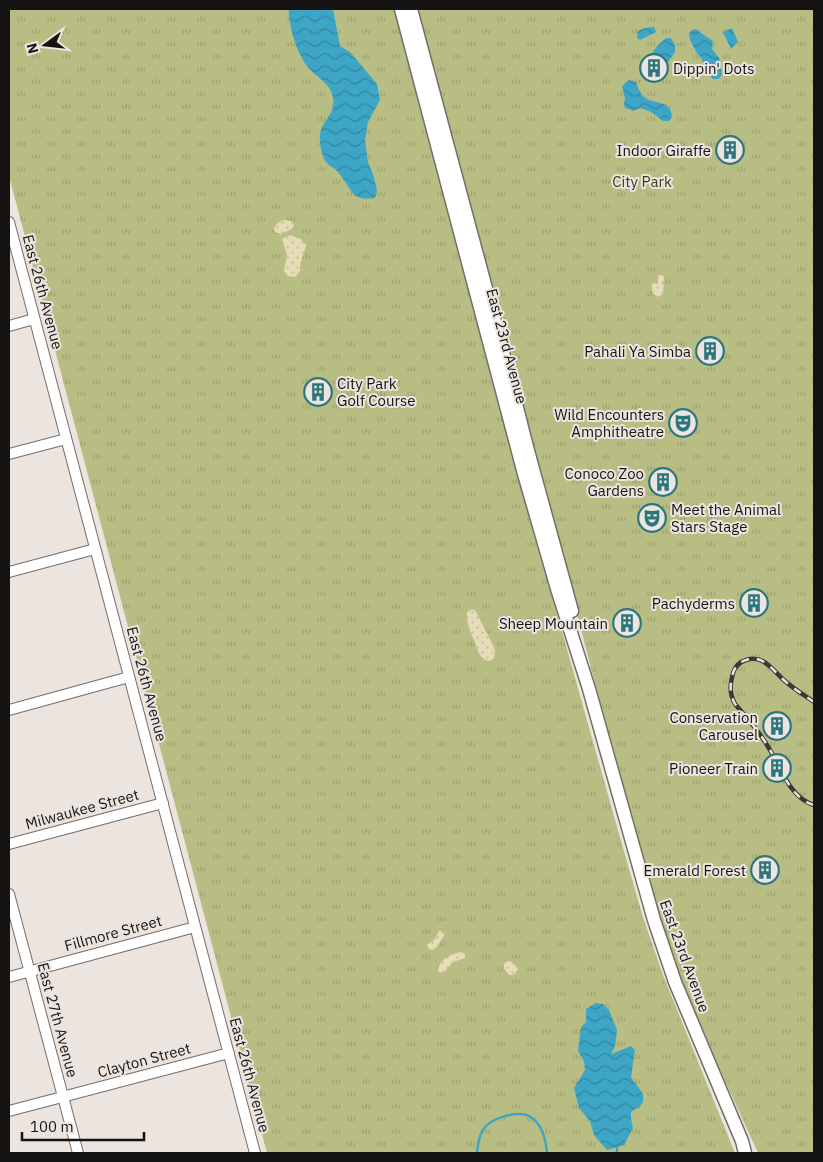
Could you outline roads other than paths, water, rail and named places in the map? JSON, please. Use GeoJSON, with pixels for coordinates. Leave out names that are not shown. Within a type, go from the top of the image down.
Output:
{"type":"FeatureCollection","features":[{"type":"Feature","properties":{"kind":"main road","name":"East 23rd Avenue"},"geometry":{"type":"LineString","coordinates":[[401,9],[526,483],[589,689],[660,940],[743,1147],[749,1153]]}},
{"type":"Feature","properties":{"kind":"main road","name":"East 23rd Avenue"},"geometry":{"type":"LineString","coordinates":[[411,9],[565,585],[589,689]]}},
{"type":"Feature","properties":{"kind":"street","name":"East 26th Avenue"},"geometry":{"type":"LineString","coordinates":[[9,222],[255,1153]]}},
{"type":"Feature","properties":{"kind":"street"},"geometry":{"type":"LineString","coordinates":[[9,326],[34,319]]}},
{"type":"Feature","properties":{"kind":"street"},"geometry":{"type":"LineString","coordinates":[[9,454],[66,439]]}},
{"type":"Feature","properties":{"kind":"street"},"geometry":{"type":"LineString","coordinates":[[9,572],[95,549]]}},
{"type":"Feature","properties":{"kind":"street"},"geometry":{"type":"LineString","coordinates":[[9,710],[129,678]]}},
{"type":"Feature","properties":{"kind":"street","name":"Milwaukee Street"},"geometry":{"type":"LineString","coordinates":[[9,844],[163,803]]}},
{"type":"Feature","properties":{"kind":"street","name":"East 27th Avenue"},"geometry":{"type":"LineString","coordinates":[[9,894],[78,1153]]}},
{"type":"Feature","properties":{"kind":"street","name":"Fillmore Street"},"geometry":{"type":"LineString","coordinates":[[9,977],[195,927]]}},
{"type":"Feature","properties":{"kind":"street","name":"Clayton Street"},"geometry":{"type":"LineString","coordinates":[[9,1111],[229,1053]]}},
{"type":"Feature","properties":{"kind":"water"},"geometry":{"type":"Polygon","coordinates":[[[289,9],[333,9],[340,46],[351,53],[377,84],[380,100],[368,122],[365,140],[368,162],[377,191],[375,198],[360,198],[356,196],[338,172],[323,157],[320,133],[333,108],[332,94],[324,82],[310,70],[300,54],[292,31],[289,9]]]}},
{"type":"Feature","properties":{"kind":"water"},"geometry":{"type":"Polygon","coordinates":[[[654,27],[656,32],[640,40],[637,38],[638,31],[654,27]]]}},
{"type":"Feature","properties":{"kind":"water"},"geometry":{"type":"Polygon","coordinates":[[[732,28],[738,42],[731,49],[723,32],[732,28]]]}},
{"type":"Feature","properties":{"kind":"water"},"geometry":{"type":"Polygon","coordinates":[[[696,29],[713,41],[712,49],[720,59],[718,65],[722,70],[722,75],[718,79],[711,77],[690,40],[689,33],[696,29]]]}},
{"type":"Feature","properties":{"kind":"water"},"geometry":{"type":"Polygon","coordinates":[[[666,38],[671,38],[675,45],[675,52],[667,63],[659,63],[654,61],[652,54],[666,38]]]}},
{"type":"Feature","properties":{"kind":"water"},"geometry":{"type":"Polygon","coordinates":[[[629,80],[636,82],[644,97],[669,107],[672,117],[669,121],[663,121],[651,112],[640,108],[633,111],[625,108],[622,87],[629,80]]]}},
{"type":"Feature","properties":{"kind":"water"},"geometry":{"type":"Polygon","coordinates":[[[596,1003],[603,1004],[609,1010],[617,1030],[615,1046],[611,1054],[631,1046],[635,1050],[631,1077],[643,1094],[643,1102],[631,1112],[633,1128],[624,1145],[607,1150],[594,1135],[590,1121],[579,1108],[574,1088],[585,1070],[584,1061],[578,1051],[581,1027],[586,1022],[586,1009],[596,1003]]]}},
{"type":"Feature","properties":{"kind":"waterway"},"geometry":{"type":"LineString","coordinates":[[477,1153],[480,1136],[485,1127],[501,1117],[515,1114],[527,1115],[536,1121],[545,1139],[547,1153]]}},
{"type":"Feature","properties":{"kind":"waterway"},"geometry":{"type":"LineString","coordinates":[[617,1148],[617,1153]]}},
{"type":"Feature","properties":{"kind":"railway"},"geometry":{"type":"LineString","coordinates":[[814,702],[788,684],[768,664],[758,659],[741,662],[733,673],[731,689],[735,704],[763,739],[792,788],[805,801],[814,805]]}},
{"type":"Feature","properties":{"kind":"place","name":"Dippin' Dots"},"geometry":{"type":"Point","coordinates":[654,68]}},
{"type":"Feature","properties":{"kind":"place","name":"Indoor Giraffe"},"geometry":{"type":"Point","coordinates":[730,150]}},
{"type":"Feature","properties":{"kind":"place","name":"Pahali Ya Simba"},"geometry":{"type":"Point","coordinates":[710,351]}},
{"type":"Feature","properties":{"kind":"place","name":"City Park Golf Course"},"geometry":{"type":"Point","coordinates":[318,392]}},
{"type":"Feature","properties":{"kind":"place","name":"Wild Encounters Amphitheatre"},"geometry":{"type":"Point","coordinates":[683,423]}},
{"type":"Feature","properties":{"kind":"place","name":"Conoco Zoo Gardens"},"geometry":{"type":"Point","coordinates":[663,482]}},
{"type":"Feature","properties":{"kind":"place","name":"Meet the Animal Stars Stage"},"geometry":{"type":"Point","coordinates":[652,518]}},
{"type":"Feature","properties":{"kind":"place","name":"Pachyderms"},"geometry":{"type":"Point","coordinates":[754,603]}},
{"type":"Feature","properties":{"kind":"place","name":"Sheep Mountain"},"geometry":{"type":"Point","coordinates":[627,623]}},
{"type":"Feature","properties":{"kind":"place","name":"Conservation Carousel"},"geometry":{"type":"Point","coordinates":[777,726]}},
{"type":"Feature","properties":{"kind":"place","name":"Pioneer Train"},"geometry":{"type":"Point","coordinates":[777,768]}},
{"type":"Feature","properties":{"kind":"place","name":"Emerald Forest"},"geometry":{"type":"Point","coordinates":[765,870]}},
{"type":"Feature","properties":{"kind":"park label","name":"City Park"},"geometry":{"type":"Point","coordinates":[642,181]}}]}
